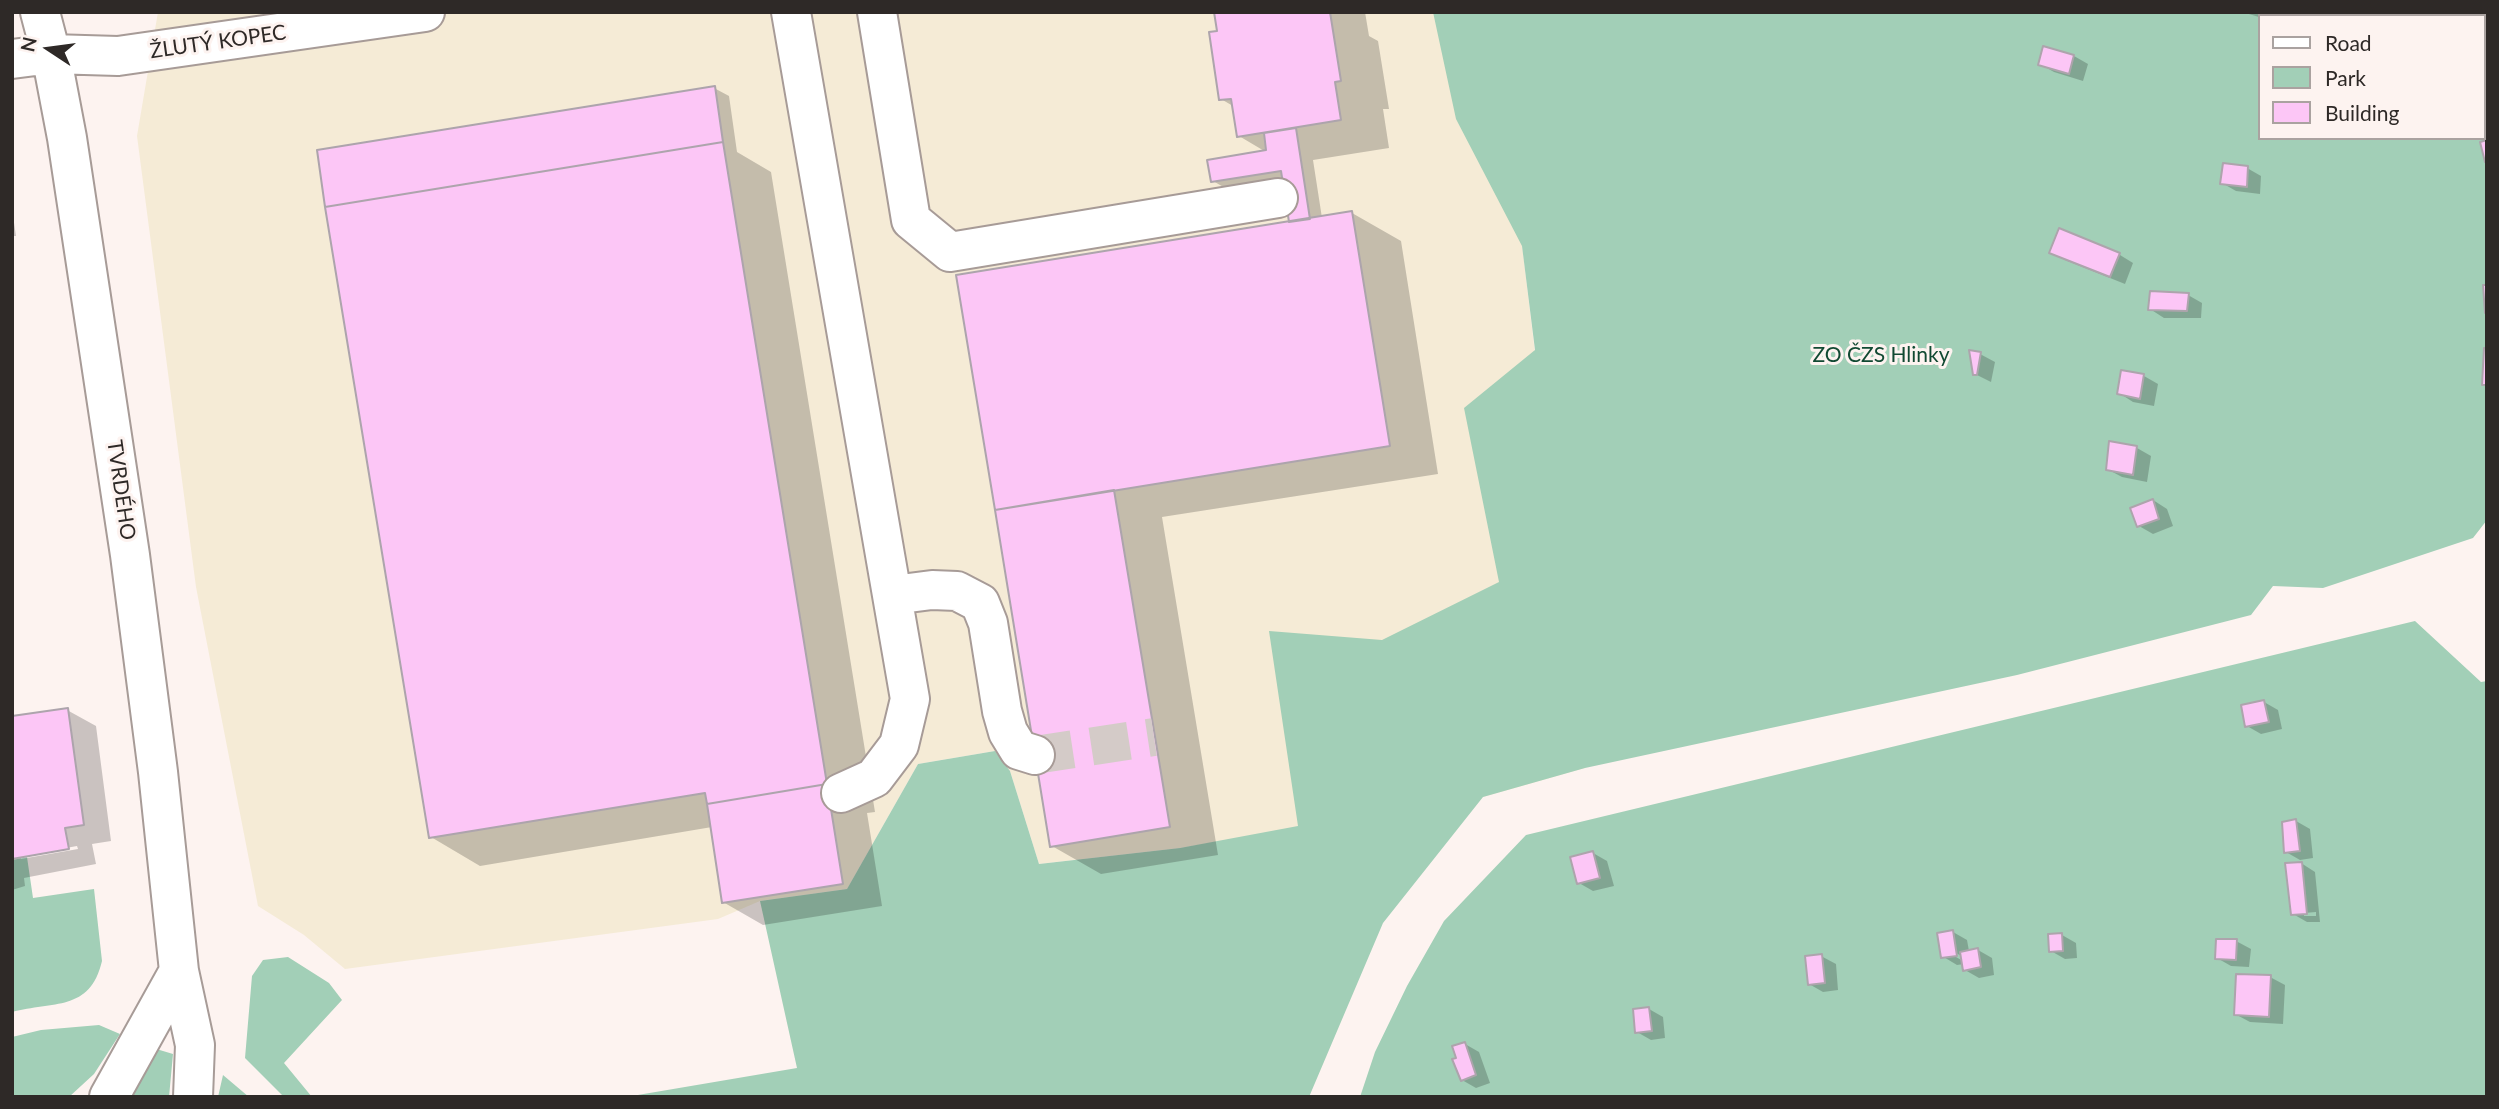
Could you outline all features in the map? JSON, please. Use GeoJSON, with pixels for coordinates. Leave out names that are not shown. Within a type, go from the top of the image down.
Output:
{"type":"FeatureCollection","features":[{"type":"Feature","properties":{"kind":"street","name":"TVRDÉHO"},"geometry":{"type":"LineString","coordinates":[[40,12],[51,54],[69,152],[129,542],[158,772],[179,971],[195,1045],[193,1097]]}},
{"type":"Feature","properties":{"kind":"street","name":"ŽLUTÝ KOPEC"},"geometry":{"type":"LineString","coordinates":[[12,59],[51,54],[118,56],[425,12]]}},
{"type":"Feature","properties":{"kind":"street"},"geometry":{"type":"LineString","coordinates":[[791,12],[910,699],[900,745],[874,778],[841,793]]}},
{"type":"Feature","properties":{"kind":"street"},"geometry":{"type":"LineString","coordinates":[[877,12],[911,220],[950,252],[1278,198]]}},
{"type":"Feature","properties":{"kind":"street"},"geometry":{"type":"LineString","coordinates":[[892,595],[932,590],[957,591],[980,603],[988,623],[1002,711],[1008,732],[1019,750],[1035,755]]}},
{"type":"Feature","properties":{"kind":"street"},"geometry":{"type":"LineString","coordinates":[[109,1097],[179,971]]}},
{"type":"Feature","properties":{"kind":"shaded area"},"geometry":{"type":"Polygon","coordinates":[[[158,12],[1494,12],[1585,768],[1483,797],[1180,848],[1039,864],[1010,771],[995,751],[918,764],[847,889],[760,901],[718,919],[345,969],[304,935],[258,906],[196,587],[137,136],[158,12]]]}},
{"type":"Feature","properties":{"kind":"green space","name":"ZO ČZS Hlinky"},"geometry":{"type":"Polygon","coordinates":[[[1433,12],[2487,12],[2487,520],[2473,538],[2323,588],[2273,586],[2251,615],[2017,675],[1585,768],[1483,797],[1383,923],[1309,1097],[626,1097],[797,1068],[760,901],[847,889],[918,764],[995,751],[1010,771],[1039,864],[1180,848],[1298,826],[1269,631],[1382,640],[1499,582],[1464,408],[1535,350],[1522,246],[1456,119],[1433,12]]]}},
{"type":"Feature","properties":{"kind":"green space"},"geometry":{"type":"Polygon","coordinates":[[[2415,621],[2481,682],[2487,681],[2487,1097],[1360,1097],[1375,1052],[1407,986],[1444,921],[1526,835],[2415,621]]]}},
{"type":"Feature","properties":{"kind":"green space"},"geometry":{"type":"Polygon","coordinates":[[[27,857],[33,898],[94,889],[102,961],[89,989],[79,997],[68,1002],[12,1012],[12,860],[27,857]]]}},
{"type":"Feature","properties":{"kind":"green space"},"geometry":{"type":"Polygon","coordinates":[[[288,957],[329,983],[342,1000],[284,1063],[312,1097],[284,1097],[245,1058],[252,976],[263,960],[288,957]]]}},
{"type":"Feature","properties":{"kind":"green space"},"geometry":{"type":"Polygon","coordinates":[[[99,1025],[120,1034],[94,1074],[69,1097],[12,1097],[12,1037],[41,1030],[99,1025]]]}},
{"type":"Feature","properties":{"kind":"green space"},"geometry":{"type":"Polygon","coordinates":[[[153,1048],[173,1054],[169,1097],[131,1097],[151,1059],[153,1048]]]}},
{"type":"Feature","properties":{"kind":"green space"},"geometry":{"type":"Polygon","coordinates":[[[223,1075],[249,1097],[218,1097],[223,1075]]]}},
{"type":"Feature","properties":{"kind":"building"},"geometry":{"type":"Polygon","coordinates":[[[1214,12],[1330,12],[1341,81],[1335,82],[1341,120],[1237,137],[1231,99],[1219,100],[1209,32],[1217,31],[1214,12]]]}},
{"type":"Feature","properties":{"kind":"building"},"geometry":{"type":"Polygon","coordinates":[[[2043,46],[2074,55],[2069,74],[2038,65],[2043,46]]]}},
{"type":"Feature","properties":{"kind":"building"},"geometry":{"type":"Polygon","coordinates":[[[715,86],[723,142],[325,207],[317,150],[715,86]]]}},
{"type":"Feature","properties":{"kind":"building"},"geometry":{"type":"Polygon","coordinates":[[[1296,128],[1310,219],[1289,222],[1281,171],[1211,182],[1207,160],[1266,150],[1264,133],[1296,128]]]}},
{"type":"Feature","properties":{"kind":"building"},"geometry":{"type":"Polygon","coordinates":[[[2487,140],[2487,161],[2485,162],[2480,142],[2487,140]]]}},
{"type":"Feature","properties":{"kind":"building"},"geometry":{"type":"Polygon","coordinates":[[[723,142],[827,784],[707,804],[705,793],[429,838],[325,207],[723,142]]]}},
{"type":"Feature","properties":{"kind":"building"},"geometry":{"type":"Polygon","coordinates":[[[2223,163],[2248,166],[2247,187],[2220,184],[2223,163]]]}},
{"type":"Feature","properties":{"kind":"building"},"geometry":{"type":"Polygon","coordinates":[[[1352,211],[1390,446],[995,510],[956,275],[1352,211]]]}},
{"type":"Feature","properties":{"kind":"building"},"geometry":{"type":"Polygon","coordinates":[[[2059,228],[2120,253],[2110,277],[2049,253],[2059,228]]]}},
{"type":"Feature","properties":{"kind":"building"},"geometry":{"type":"Polygon","coordinates":[[[2483,285],[2487,285],[2487,313],[2485,313],[2483,285]]]}},
{"type":"Feature","properties":{"kind":"building"},"geometry":{"type":"Polygon","coordinates":[[[2150,291],[2189,293],[2187,311],[2148,310],[2150,291]]]}},
{"type":"Feature","properties":{"kind":"building"},"geometry":{"type":"Polygon","coordinates":[[[2484,348],[2487,348],[2487,385],[2482,385],[2484,348]]]}},
{"type":"Feature","properties":{"kind":"building"},"geometry":{"type":"Polygon","coordinates":[[[1969,350],[1981,352],[1977,375],[1973,375],[1969,350]]]}},
{"type":"Feature","properties":{"kind":"building"},"geometry":{"type":"Polygon","coordinates":[[[2121,370],[2144,374],[2140,399],[2117,394],[2121,370]]]}},
{"type":"Feature","properties":{"kind":"building"},"geometry":{"type":"Polygon","coordinates":[[[2109,441],[2137,446],[2133,475],[2106,470],[2109,441]]]}},
{"type":"Feature","properties":{"kind":"building"},"geometry":{"type":"Polygon","coordinates":[[[1114,490],[1170,827],[1050,847],[995,510],[1114,490]]]}},
{"type":"Feature","properties":{"kind":"building"},"geometry":{"type":"Polygon","coordinates":[[[2153,499],[2159,519],[2137,527],[2130,508],[2153,499]]]}},
{"type":"Feature","properties":{"kind":"building"},"geometry":{"type":"Polygon","coordinates":[[[2264,700],[2269,722],[2245,727],[2241,705],[2264,700]]]}},
{"type":"Feature","properties":{"kind":"building"},"geometry":{"type":"Polygon","coordinates":[[[68,708],[84,825],[65,828],[69,849],[12,859],[12,716],[68,708]]]}},
{"type":"Feature","properties":{"kind":"building"},"geometry":{"type":"Polygon","coordinates":[[[827,784],[843,884],[722,903],[707,804],[827,784]]]}},
{"type":"Feature","properties":{"kind":"building"},"geometry":{"type":"Polygon","coordinates":[[[2296,819],[2300,851],[2284,853],[2282,822],[2296,819]]]}},
{"type":"Feature","properties":{"kind":"building"},"geometry":{"type":"Polygon","coordinates":[[[1593,851],[1600,878],[1577,884],[1570,857],[1593,851]]]}},
{"type":"Feature","properties":{"kind":"building"},"geometry":{"type":"Polygon","coordinates":[[[2302,862],[2307,914],[2291,915],[2285,863],[2302,862]]]}},
{"type":"Feature","properties":{"kind":"building"},"geometry":{"type":"Polygon","coordinates":[[[1953,930],[1957,956],[1941,958],[1937,933],[1953,930]]]}},
{"type":"Feature","properties":{"kind":"building"},"geometry":{"type":"Polygon","coordinates":[[[2062,933],[2063,951],[2049,952],[2048,934],[2062,933]]]}},
{"type":"Feature","properties":{"kind":"building"},"geometry":{"type":"Polygon","coordinates":[[[2216,939],[2237,939],[2236,960],[2215,959],[2216,939]]]}},
{"type":"Feature","properties":{"kind":"building"},"geometry":{"type":"Polygon","coordinates":[[[1978,948],[1981,967],[1963,971],[1960,952],[1978,948]]]}},
{"type":"Feature","properties":{"kind":"building"},"geometry":{"type":"Polygon","coordinates":[[[1822,954],[1825,983],[1808,985],[1805,956],[1822,954]]]}},
{"type":"Feature","properties":{"kind":"building"},"geometry":{"type":"Polygon","coordinates":[[[2236,974],[2271,975],[2269,1017],[2234,1015],[2236,974]]]}},
{"type":"Feature","properties":{"kind":"building"},"geometry":{"type":"Polygon","coordinates":[[[1649,1007],[1652,1031],[1635,1033],[1633,1009],[1649,1007]]]}},
{"type":"Feature","properties":{"kind":"building"},"geometry":{"type":"Polygon","coordinates":[[[1465,1042],[1476,1075],[1461,1081],[1452,1059],[1456,1058],[1452,1046],[1465,1042]]]}},
{"type":"Feature","properties":{"kind":"tunnel"},"geometry":{"type":"LineString","coordinates":[[1035,755],[1154,737]]}}]}
